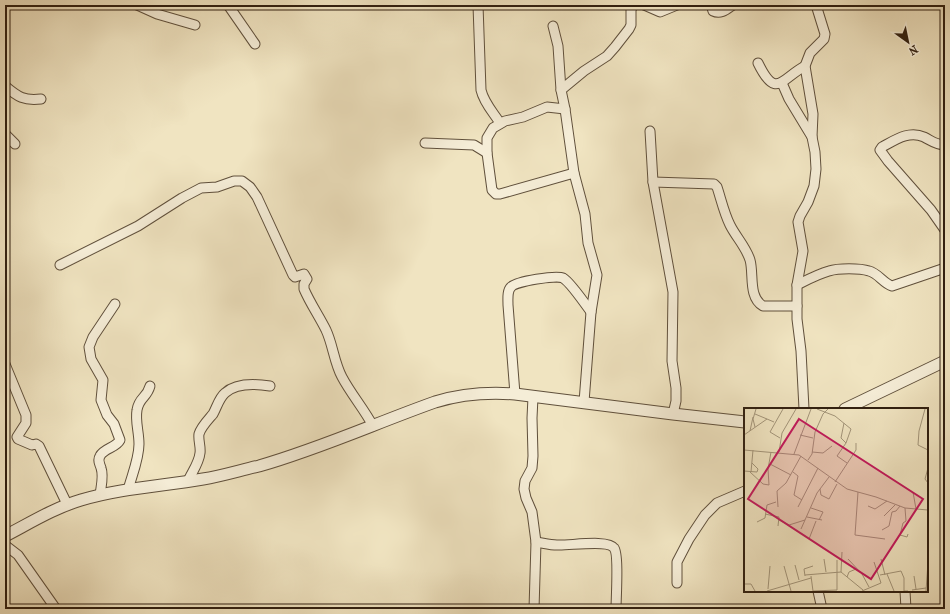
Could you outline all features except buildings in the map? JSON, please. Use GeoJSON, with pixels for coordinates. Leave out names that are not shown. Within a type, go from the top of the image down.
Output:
{"type":"FeatureCollection","features":[{"type":"Feature","properties":{"kind":"street"},"geometry":{"type":"LineString","coordinates":[[138,5],[157,14],[195,25]]}},
{"type":"Feature","properties":{"kind":"street"},"geometry":{"type":"LineString","coordinates":[[228,5],[255,44]]}},
{"type":"Feature","properties":{"kind":"street"},"geometry":{"type":"LineString","coordinates":[[478,5],[481,90],[486,104],[500,122]]}},
{"type":"Feature","properties":{"kind":"street"},"geometry":{"type":"LineString","coordinates":[[562,90],[581,73],[607,56],[615,47],[631,25],[631,10],[635,5]]}},
{"type":"Feature","properties":{"kind":"street"},"geometry":{"type":"LineString","coordinates":[[644,5],[660,12],[677,5]]}},
{"type":"Feature","properties":{"kind":"street"},"geometry":{"type":"LineString","coordinates":[[711,5],[714,11],[723,12],[733,5]]}},
{"type":"Feature","properties":{"kind":"street"},"geometry":{"type":"LineString","coordinates":[[804,408],[802,357],[797,319],[797,284],[803,251],[799,220],[811,196],[815,177],[816,156],[812,137],[813,114],[805,66],[810,54],[824,39],[826,34],[816,5]]}},
{"type":"Feature","properties":{"kind":"street"},"geometry":{"type":"LineString","coordinates":[[553,26],[558,46],[562,90],[574,173],[585,214],[588,243],[597,275],[591,312],[584,402]]}},
{"type":"Feature","properties":{"kind":"street"},"geometry":{"type":"LineString","coordinates":[[758,63],[765,77],[770,82],[782,83],[805,66]]}},
{"type":"Feature","properties":{"kind":"street"},"geometry":{"type":"LineString","coordinates":[[782,83],[792,104],[812,137]]}},
{"type":"Feature","properties":{"kind":"street"},"geometry":{"type":"LineString","coordinates":[[5,86],[29,101],[41,100]]}},
{"type":"Feature","properties":{"kind":"street"},"geometry":{"type":"LineString","coordinates":[[474,145],[487,138],[493,128],[500,122],[523,117],[547,107],[565,109]]}},
{"type":"Feature","properties":{"kind":"street"},"geometry":{"type":"LineString","coordinates":[[650,131],[653,182],[673,292],[672,362],[676,388],[676,401],[673,414]]}},
{"type":"Feature","properties":{"kind":"street"},"geometry":{"type":"LineString","coordinates":[[5,134],[15,144]]}},
{"type":"Feature","properties":{"kind":"street"},"geometry":{"type":"LineString","coordinates":[[945,145],[937,145],[918,135],[905,135],[882,147],[880,150],[931,210],[945,230]]}},
{"type":"Feature","properties":{"kind":"street"},"geometry":{"type":"LineString","coordinates":[[487,138],[487,153],[492,190],[496,194],[574,173]]}},
{"type":"Feature","properties":{"kind":"street"},"geometry":{"type":"LineString","coordinates":[[425,143],[474,145],[487,153]]}},
{"type":"Feature","properties":{"kind":"street"},"geometry":{"type":"LineString","coordinates":[[60,265],[138,226],[182,198],[201,188],[217,187],[234,181],[242,181],[250,187],[257,197],[293,275],[295,277],[304,274],[306,275],[307,279],[304,284],[304,289],[326,330],[335,360],[342,376],[364,408],[373,426]]}},
{"type":"Feature","properties":{"kind":"street"},"geometry":{"type":"LineString","coordinates":[[653,182],[714,184],[717,187],[730,224],[749,259],[756,299],[763,306],[797,306]]}},
{"type":"Feature","properties":{"kind":"street"},"geometry":{"type":"LineString","coordinates":[[797,284],[829,270],[854,269],[875,273],[892,286],[945,268]]}},
{"type":"Feature","properties":{"kind":"street"},"geometry":{"type":"LineString","coordinates":[[515,394],[508,305],[509,291],[512,286],[518,283],[556,276],[564,278],[591,312]]}},
{"type":"Feature","properties":{"kind":"street"},"geometry":{"type":"LineString","coordinates":[[100,495],[102,470],[98,461],[100,456],[105,451],[118,443],[120,440],[114,424],[107,415],[101,400],[103,380],[92,358],[89,347],[93,337],[115,304]]}},
{"type":"Feature","properties":{"kind":"street"},"geometry":{"type":"LineString","coordinates":[[852,408],[945,361]]}},
{"type":"Feature","properties":{"kind":"street"},"geometry":{"type":"LineString","coordinates":[[5,364],[26,415],[26,423],[17,437],[18,439],[32,445],[36,444],[39,446],[67,504]]}},
{"type":"Feature","properties":{"kind":"street"},"geometry":{"type":"LineString","coordinates":[[188,481],[198,460],[200,452],[199,434],[202,427],[226,392],[249,384],[270,386]]}},
{"type":"Feature","properties":{"kind":"street"},"geometry":{"type":"LineString","coordinates":[[128,490],[135,468],[139,446],[139,433],[136,419],[137,410],[139,401],[148,393],[150,386]]}},
{"type":"Feature","properties":{"kind":"street"},"geometry":{"type":"LineString","coordinates":[[5,536],[67,504],[100,495],[205,478],[260,465],[324,445],[445,399],[497,392],[744,422]]}},
{"type":"Feature","properties":{"kind":"street"},"geometry":{"type":"LineString","coordinates":[[533,397],[532,468],[525,481],[524,489],[532,512],[536,542],[534,609]]}},
{"type":"Feature","properties":{"kind":"street"},"geometry":{"type":"LineString","coordinates":[[677,583],[677,562],[689,539],[705,515],[717,503],[744,490]]}},
{"type":"Feature","properties":{"kind":"street"},"geometry":{"type":"LineString","coordinates":[[536,542],[557,546],[582,543],[611,545],[616,551],[616,609]]}},
{"type":"Feature","properties":{"kind":"street"},"geometry":{"type":"LineString","coordinates":[[5,545],[18,555],[56,609]]}},
{"type":"Feature","properties":{"kind":"street"},"geometry":{"type":"LineString","coordinates":[[818,592],[822,609]]}},
{"type":"Feature","properties":{"kind":"street"},"geometry":{"type":"LineString","coordinates":[[905,592],[906,609]]}}]}
